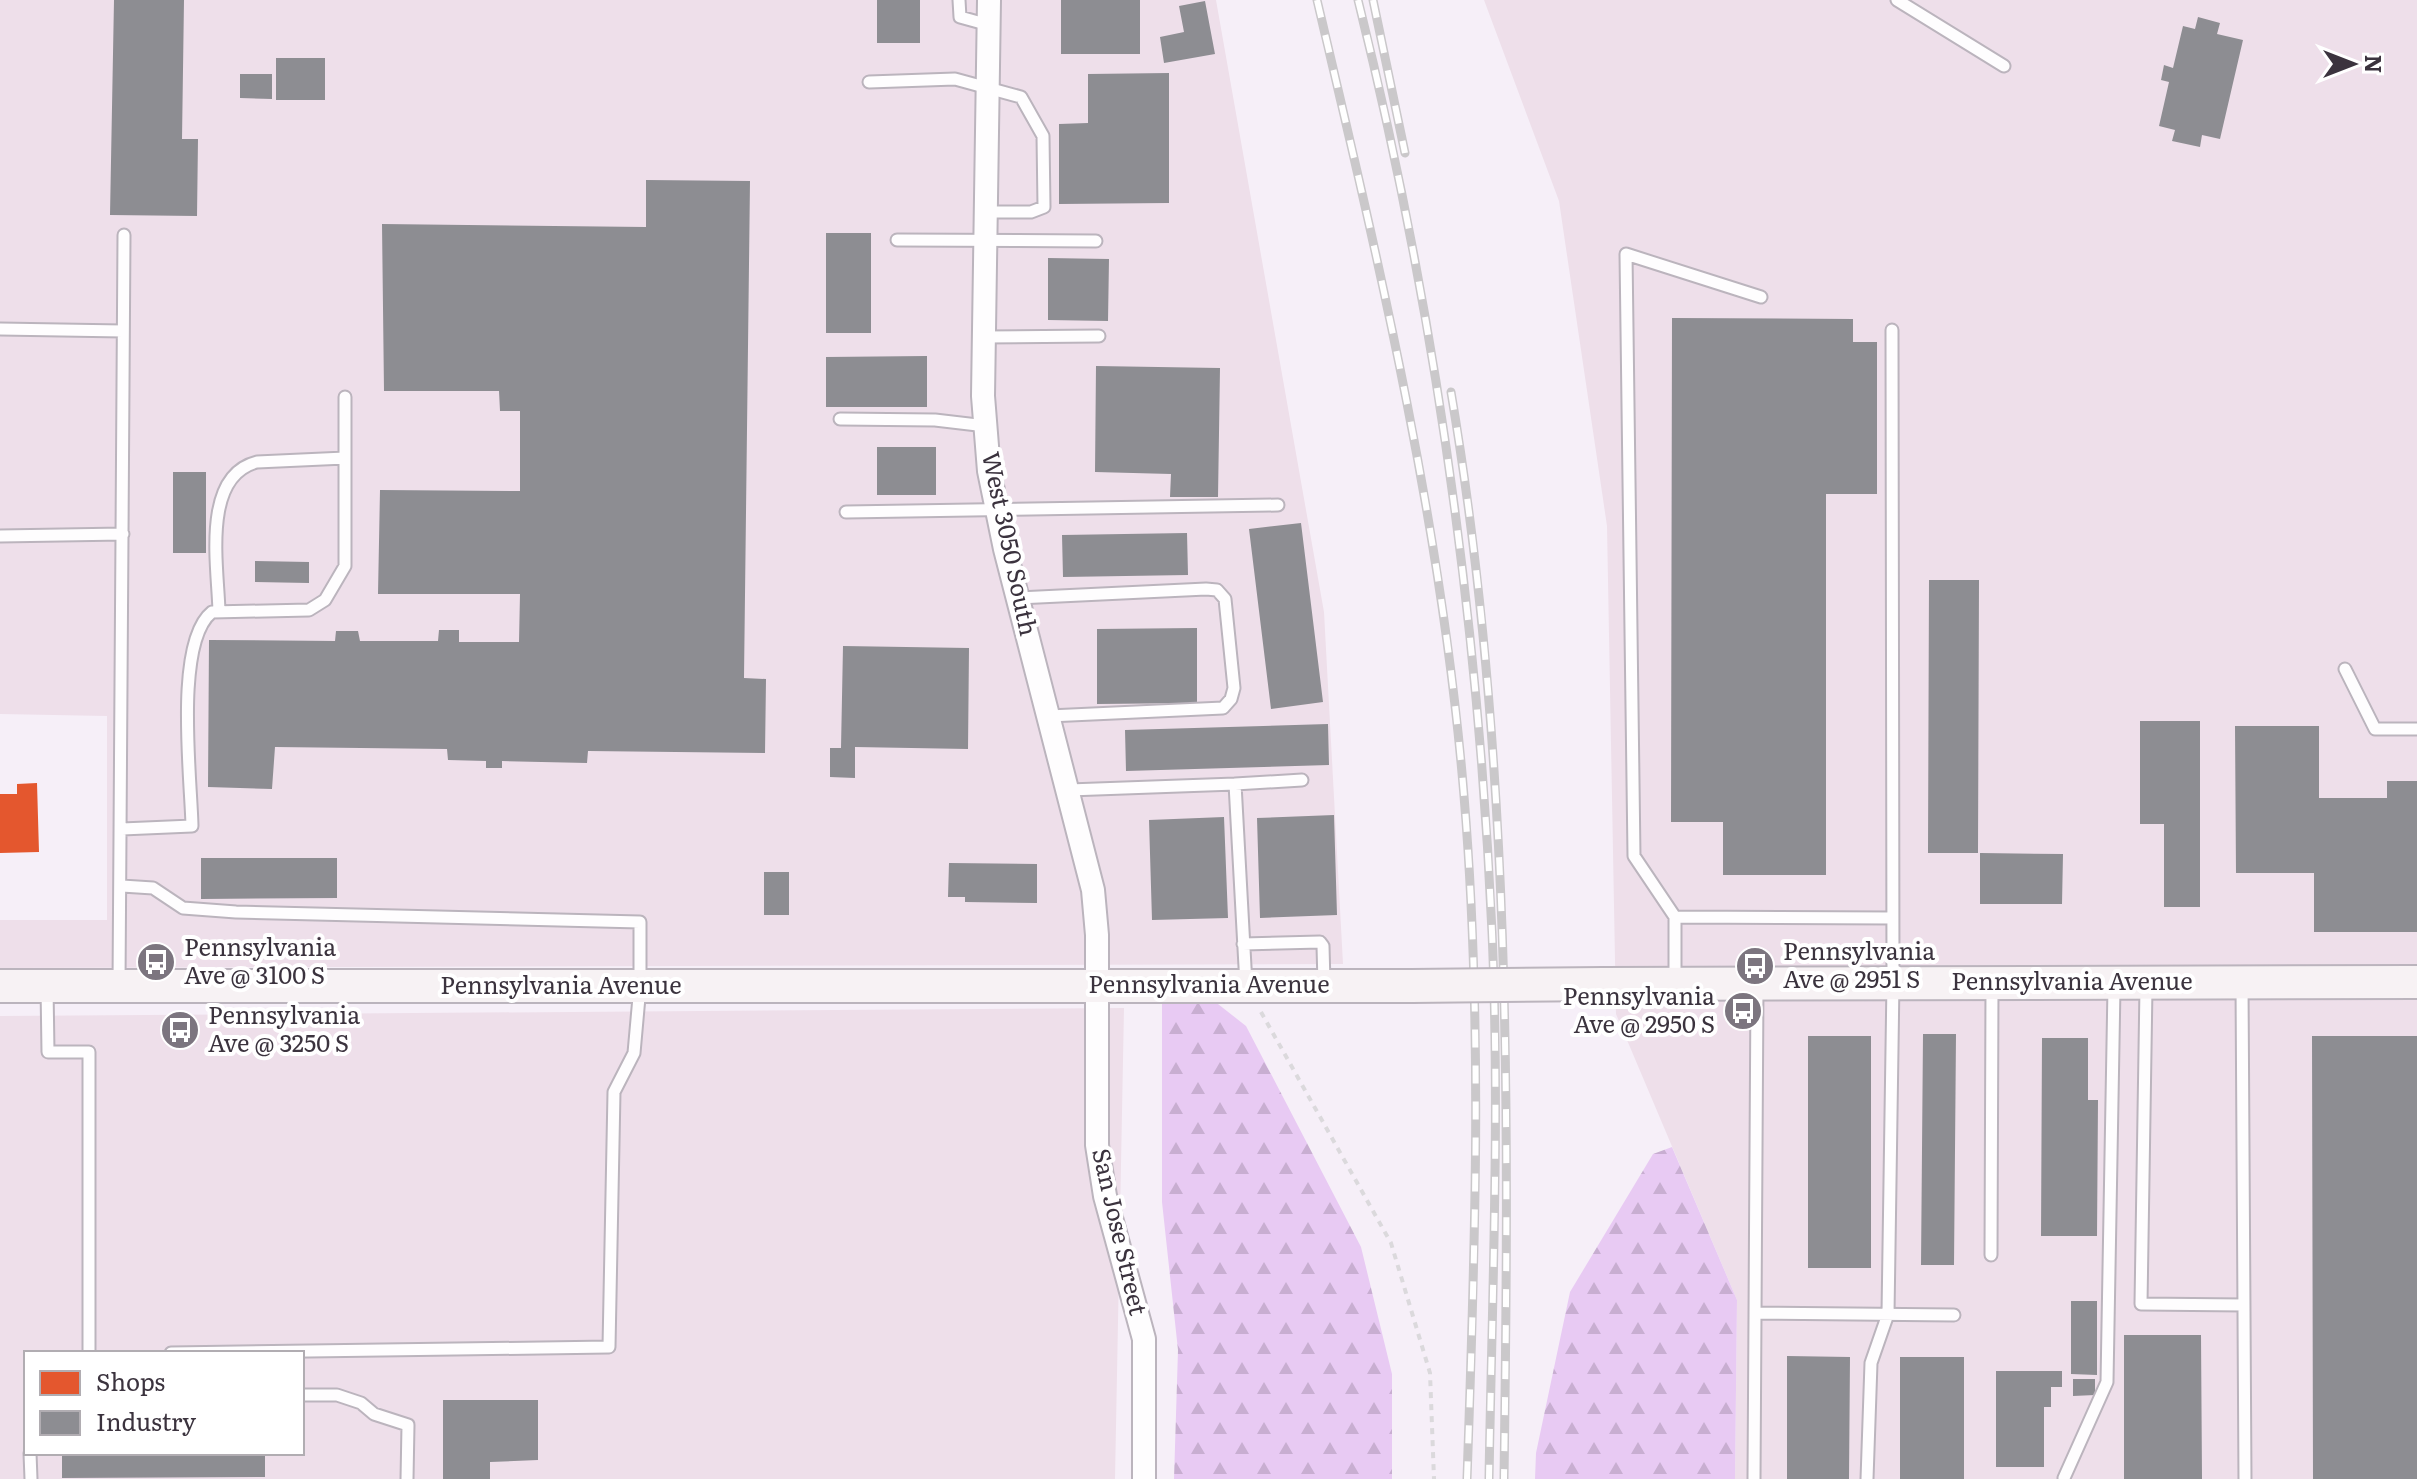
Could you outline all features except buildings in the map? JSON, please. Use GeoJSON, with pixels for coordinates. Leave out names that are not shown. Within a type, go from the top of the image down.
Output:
{"type":"FeatureCollection","features":[{"type":"Feature","properties":{"kind":"street","name":"West 3050 South"},"geometry":{"type":"LineString","coordinates":[[989,0],[984,337],[986,426],[997,510],[1093,890],[1097,984]]}},
{"type":"Feature","properties":{"kind":"street","name":"Pennsylvania Avenue"},"geometry":{"type":"LineString","coordinates":[[0,986],[2417,982]]}},
{"type":"Feature","properties":{"kind":"street","name":"San Jose Street"},"geometry":{"type":"LineString","coordinates":[[1097,984],[1097,1145],[1105,1196],[1144,1339],[1144,1479]]}},
{"type":"Feature","properties":{"kind":"lane"},"geometry":{"type":"LineString","coordinates":[[959,0],[960,17],[989,25]]}},
{"type":"Feature","properties":{"kind":"lane"},"geometry":{"type":"LineString","coordinates":[[1897,0],[2004,66]]}},
{"type":"Feature","properties":{"kind":"lane"},"geometry":{"type":"LineString","coordinates":[[869,82],[955,79],[1021,97],[1034,115],[1043,136],[1044,207],[1031,212],[986,212]]}},
{"type":"Feature","properties":{"kind":"lane"},"geometry":{"type":"LineString","coordinates":[[119,986],[124,235]]}},
{"type":"Feature","properties":{"kind":"lane"},"geometry":{"type":"LineString","coordinates":[[897,240],[1096,241]]}},
{"type":"Feature","properties":{"kind":"lane"},"geometry":{"type":"LineString","coordinates":[[1675,984],[1675,917],[1634,856],[1626,254],[1761,297]]}},
{"type":"Feature","properties":{"kind":"lane"},"geometry":{"type":"LineString","coordinates":[[0,329],[123,331]]}},
{"type":"Feature","properties":{"kind":"lane"},"geometry":{"type":"LineString","coordinates":[[1867,1479],[1871,1363],[1888,1314],[1893,982],[1892,330]]}},
{"type":"Feature","properties":{"kind":"lane"},"geometry":{"type":"LineString","coordinates":[[984,337],[1099,336]]}},
{"type":"Feature","properties":{"kind":"lane"},"geometry":{"type":"LineString","coordinates":[[122,829],[192,826],[188,660],[204,618],[212,612],[309,610],[325,600],[345,566],[345,397]]}},
{"type":"Feature","properties":{"kind":"lane"},"geometry":{"type":"LineString","coordinates":[[840,419],[935,420],[986,426]]}},
{"type":"Feature","properties":{"kind":"lane"},"geometry":{"type":"LineString","coordinates":[[219,612],[220,494],[233,474],[244,465],[257,462],[345,458]]}},
{"type":"Feature","properties":{"kind":"lane"},"geometry":{"type":"LineString","coordinates":[[846,512],[1278,505]]}},
{"type":"Feature","properties":{"kind":"lane"},"geometry":{"type":"LineString","coordinates":[[0,536],[123,534]]}},
{"type":"Feature","properties":{"kind":"lane"},"geometry":{"type":"LineString","coordinates":[[1018,598],[1206,589],[1217,590],[1225,599],[1234,688],[1231,699],[1223,708],[1049,716]]}},
{"type":"Feature","properties":{"kind":"lane"},"geometry":{"type":"LineString","coordinates":[[2345,669],[2375,729],[2417,729]]}},
{"type":"Feature","properties":{"kind":"lane"},"geometry":{"type":"LineString","coordinates":[[1069,790],[1302,780]]}},
{"type":"Feature","properties":{"kind":"lane"},"geometry":{"type":"LineString","coordinates":[[1235,784],[1246,986]]}},
{"type":"Feature","properties":{"kind":"lane"},"geometry":{"type":"LineString","coordinates":[[122,886],[153,888],[183,908],[236,912],[640,922],[640,986],[634,1053],[614,1092],[609,1347],[304,1351]]}},
{"type":"Feature","properties":{"kind":"lane"},"geometry":{"type":"LineString","coordinates":[[1675,917],[1893,918]]}},
{"type":"Feature","properties":{"kind":"lane"},"geometry":{"type":"LineString","coordinates":[[1243,944],[1320,942],[1323,946],[1324,986]]}},
{"type":"Feature","properties":{"kind":"lane"},"geometry":{"type":"LineString","coordinates":[[1991,1255],[1992,982]]}},
{"type":"Feature","properties":{"kind":"lane"},"geometry":{"type":"LineString","coordinates":[[2130,982],[2141,1304],[2244,1305]]}},
{"type":"Feature","properties":{"kind":"lane"},"geometry":{"type":"LineString","coordinates":[[2064,1478],[2107,1382],[2130,982]]}},
{"type":"Feature","properties":{"kind":"lane"},"geometry":{"type":"LineString","coordinates":[[2242,983],[2245,1479]]}},
{"type":"Feature","properties":{"kind":"lane"},"geometry":{"type":"LineString","coordinates":[[1754,1479],[1757,984]]}},
{"type":"Feature","properties":{"kind":"lane"},"geometry":{"type":"LineString","coordinates":[[47,986],[48,1052],[89,1052],[89,1351]]}},
{"type":"Feature","properties":{"kind":"lane"},"geometry":{"type":"LineString","coordinates":[[1755,1313],[1954,1315]]}},
{"type":"Feature","properties":{"kind":"lane"},"geometry":{"type":"LineString","coordinates":[[304,1395],[337,1395],[361,1403],[374,1414],[408,1425],[407,1479]]}},
{"type":"Feature","properties":{"kind":"lane"},"geometry":{"type":"LineString","coordinates":[[30,1455],[31,1479]]}},
{"type":"Feature","properties":{"kind":"path"},"geometry":{"type":"LineString","coordinates":[[1246,986],[1391,1243],[1430,1373],[1434,1479]]}},
{"type":"Feature","properties":{"kind":"shaded area"},"geometry":{"type":"Polygon","coordinates":[[[0,0],[1216,0],[1324,612],[1343,964],[0,968],[0,920],[107,920],[107,716],[0,714],[0,0]]]}},
{"type":"Feature","properties":{"kind":"shaded area"},"geometry":{"type":"Polygon","coordinates":[[[1484,0],[2417,0],[2417,1479],[1735,1479],[1737,1300],[1616,1014],[1607,526],[1559,201],[1484,0]]]}},
{"type":"Feature","properties":{"kind":"shaded area"},"geometry":{"type":"Polygon","coordinates":[[[1124,1008],[1115,1479],[0,1479],[0,1016],[1124,1008]]]}},
{"type":"Feature","properties":{"kind":"green space"},"geometry":{"type":"Polygon","coordinates":[[[1162,1003],[1218,1004],[1246,1026],[1361,1247],[1392,1374],[1392,1479],[1174,1479],[1178,1350],[1162,1202],[1162,1003]]]}},
{"type":"Feature","properties":{"kind":"green space"},"geometry":{"type":"Polygon","coordinates":[[[1672,1147],[1737,1300],[1735,1479],[1535,1479],[1536,1453],[1570,1292],[1653,1154],[1672,1147]]]}},
{"type":"Feature","properties":{"kind":"railway"},"geometry":{"type":"LineString","coordinates":[[1317,0],[1406,396],[1454,695],[1464,796],[1474,967],[1475,1223],[1467,1479]]}},
{"type":"Feature","properties":{"kind":"railway"},"geometry":{"type":"LineString","coordinates":[[1358,0],[1409,230],[1430,346],[1448,463],[1476,697],[1494,1000],[1495,1206],[1489,1479]]}},
{"type":"Feature","properties":{"kind":"railway"},"geometry":{"type":"LineString","coordinates":[[1373,0],[1405,153]]}},
{"type":"Feature","properties":{"kind":"railway"},"geometry":{"type":"LineString","coordinates":[[1451,392],[1471,527],[1486,663],[1496,799],[1506,1070],[1504,1479]]}},
{"type":"Feature","properties":{"kind":"place","name":"Pennsylvania Ave @ 3100 S"},"geometry":{"type":"Point","coordinates":[156,962]}},
{"type":"Feature","properties":{"kind":"place","name":"Pennsylvania Ave @ 2951 S"},"geometry":{"type":"Point","coordinates":[1755,966]}},
{"type":"Feature","properties":{"kind":"place","name":"Pennsylvania Ave @ 2950 S"},"geometry":{"type":"Point","coordinates":[1743,1011]}},
{"type":"Feature","properties":{"kind":"place","name":"Pennsylvania Ave @ 3250 S"},"geometry":{"type":"Point","coordinates":[180,1030]}}]}
